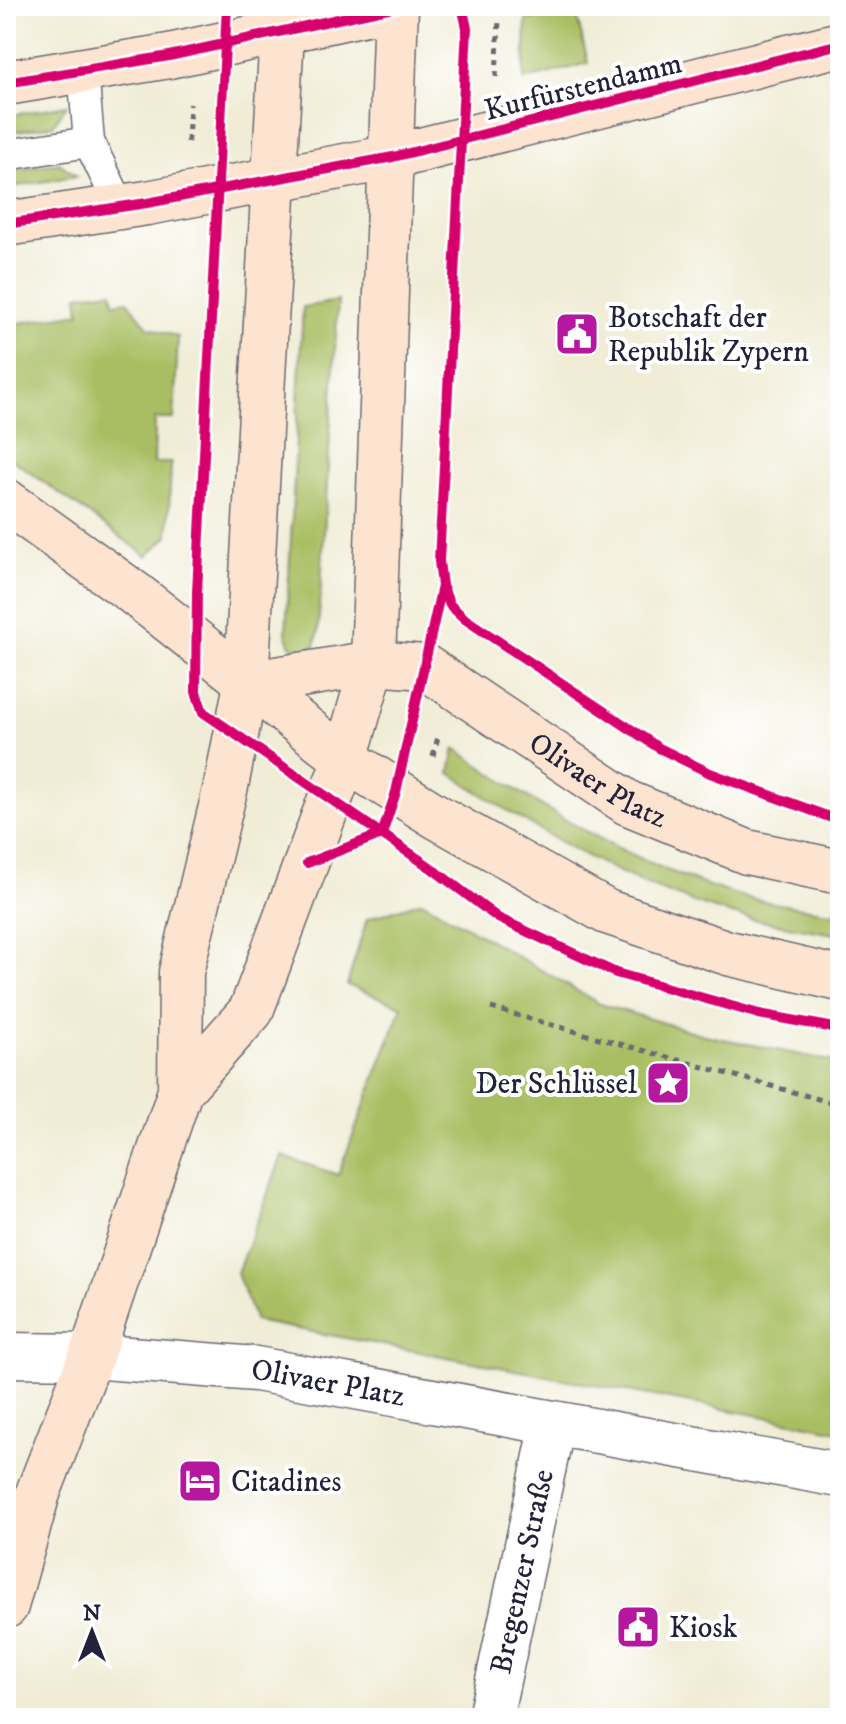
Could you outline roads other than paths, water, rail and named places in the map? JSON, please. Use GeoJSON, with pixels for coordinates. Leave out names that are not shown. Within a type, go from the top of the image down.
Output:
{"type":"FeatureCollection","features":[{"type":"Feature","properties":{"kind":"main road"},"geometry":{"type":"LineString","coordinates":[[6,83],[282,33],[397,6],[373,663],[345,759],[251,1011],[180,1091]]}},
{"type":"Feature","properties":{"kind":"main road"},"geometry":{"type":"LineString","coordinates":[[6,1606],[50,1458],[91,1356],[180,1091],[181,972],[226,786],[246,684],[282,33]]}},
{"type":"Feature","properties":{"kind":"main road","name":"Kurfürstendamm"},"geometry":{"type":"LineString","coordinates":[[6,224],[393,157],[840,44]]}},
{"type":"Feature","properties":{"kind":"main road"},"geometry":{"type":"LineString","coordinates":[[6,501],[134,593],[345,759],[439,818],[607,912],[728,953],[840,979]]}},
{"type":"Feature","properties":{"kind":"main road","name":"Olivaer Platz"},"geometry":{"type":"LineString","coordinates":[[246,684],[373,663],[425,667],[628,803],[747,852],[840,872]]}},
{"type":"Feature","properties":{"kind":"street","name":"Olivaer Platz"},"geometry":{"type":"LineString","coordinates":[[6,1355],[91,1356],[256,1369],[840,1475]]}},
{"type":"Feature","properties":{"kind":"street","name":"Bregenzer Straße"},"geometry":{"type":"LineString","coordinates":[[490,1718],[553,1424]]}},
{"type":"Feature","properties":{"kind":"lane"},"geometry":{"type":"LineString","coordinates":[[83,70],[89,142],[120,206]]}},
{"type":"Feature","properties":{"kind":"lane"},"geometry":{"type":"LineString","coordinates":[[6,155],[89,142]]}},
{"type":"Feature","properties":{"kind":"place","name":"Botschaft der Republik Zypern"},"geometry":{"type":"Point","coordinates":[577,334]}},
{"type":"Feature","properties":{"kind":"place","name":"Der Schlüssel"},"geometry":{"type":"Point","coordinates":[668,1083]}},
{"type":"Feature","properties":{"kind":"place","name":"Citadines"},"geometry":{"type":"Point","coordinates":[200,1481]}},
{"type":"Feature","properties":{"kind":"place","name":"Kiosk"},"geometry":{"type":"Point","coordinates":[638,1627]}}]}
